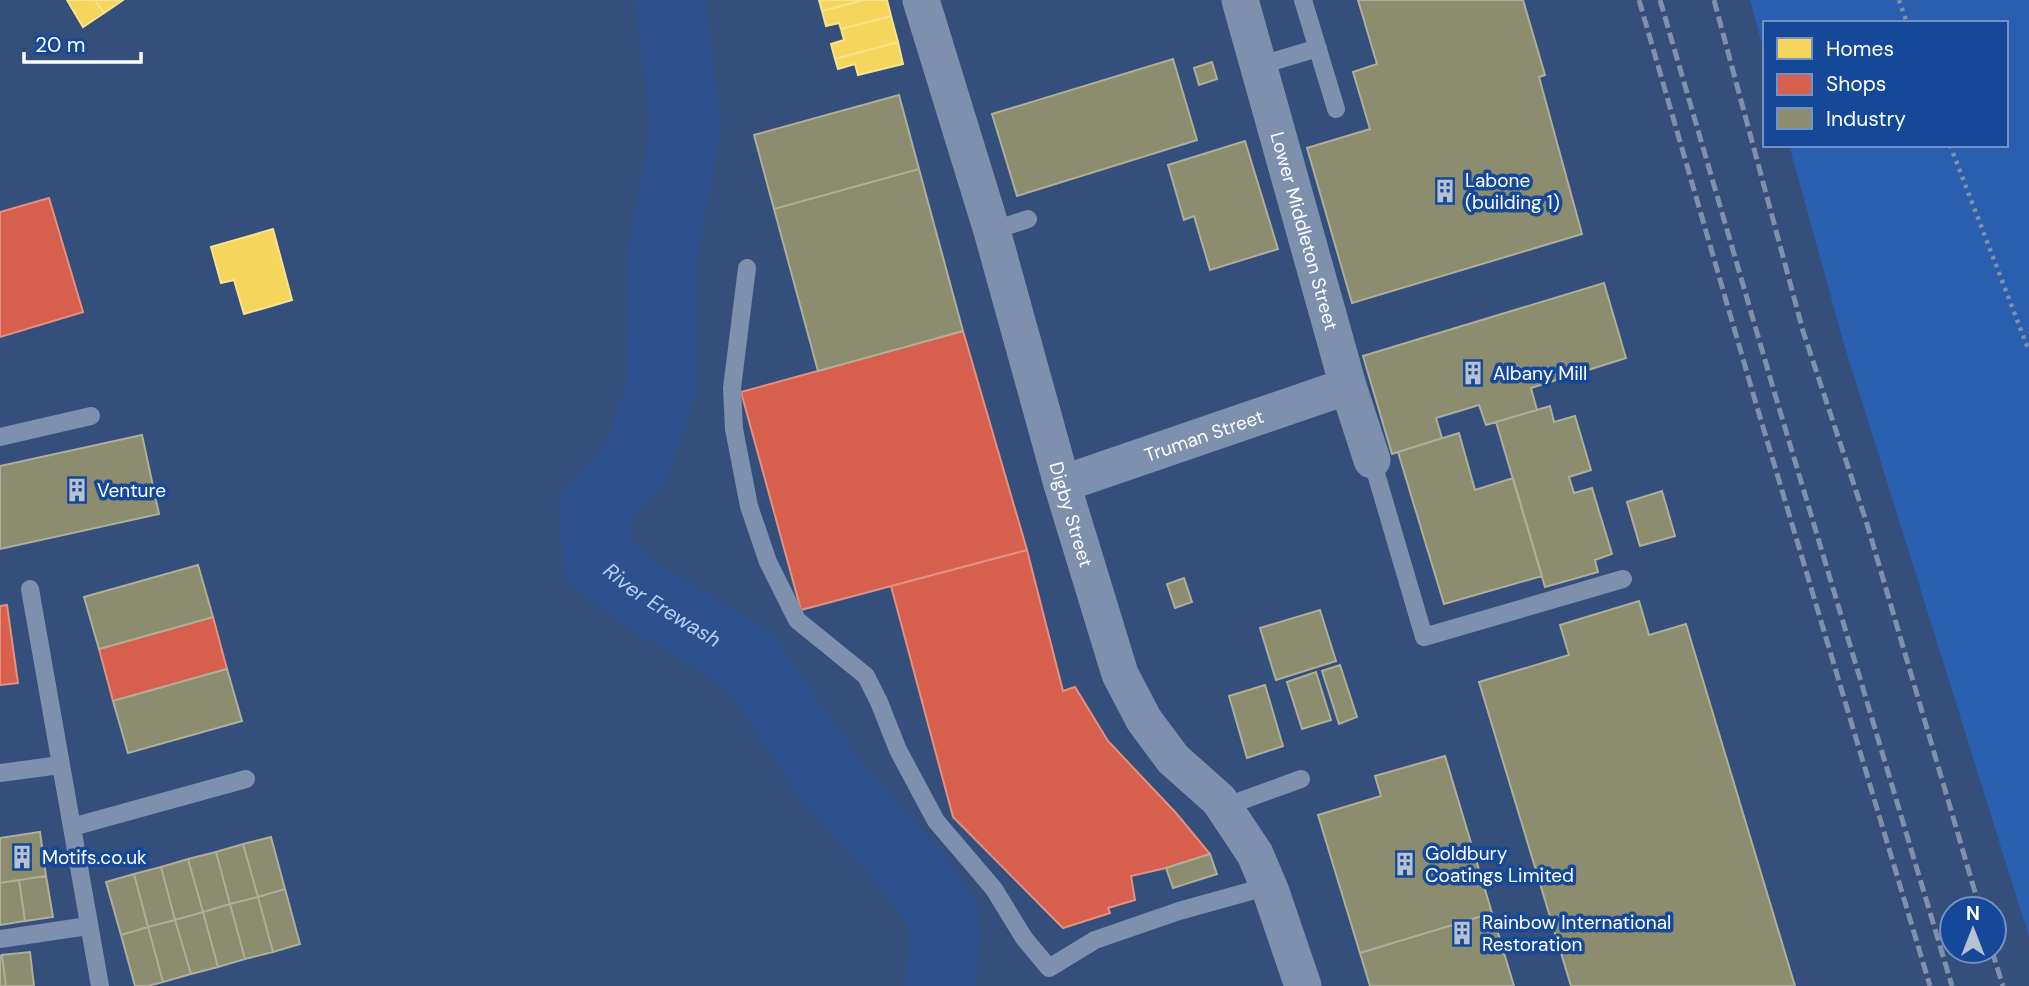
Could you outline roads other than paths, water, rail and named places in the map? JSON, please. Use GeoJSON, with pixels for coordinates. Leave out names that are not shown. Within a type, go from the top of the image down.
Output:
{"type":"FeatureCollection","features":[{"type":"Feature","properties":{"kind":"street","name":"Digby Street"},"geometry":{"type":"LineString","coordinates":[[922,0],[992,231],[1062,484],[1104,600],[1120,674],[1144,720],[1173,760],[1224,807],[1255,854],[1269,886],[1303,986]]}},
{"type":"Feature","properties":{"kind":"street","name":"Lower Middleton Street"},"geometry":{"type":"LineString","coordinates":[[1240,0],[1348,386],[1372,460]]}},
{"type":"Feature","properties":{"kind":"street","name":"Truman Street"},"geometry":{"type":"LineString","coordinates":[[1062,484],[1253,429],[1348,386]]}},
{"type":"Feature","properties":{"kind":"lane"},"geometry":{"type":"LineString","coordinates":[[1303,0],[1336,109]]}},
{"type":"Feature","properties":{"kind":"lane"},"geometry":{"type":"LineString","coordinates":[[1258,66],[1318,48]]}},
{"type":"Feature","properties":{"kind":"lane"},"geometry":{"type":"LineString","coordinates":[[992,231],[1028,219]]}},
{"type":"Feature","properties":{"kind":"lane"},"geometry":{"type":"LineString","coordinates":[[747,268],[732,388],[734,429],[749,506],[768,562],[797,620],[866,676],[898,750],[936,821],[994,889],[1024,938],[1048,968],[1095,940],[1179,911],[1269,886]]}},
{"type":"Feature","properties":{"kind":"lane"},"geometry":{"type":"LineString","coordinates":[[0,437],[91,416]]}},
{"type":"Feature","properties":{"kind":"lane"},"geometry":{"type":"LineString","coordinates":[[1372,460],[1424,638],[1623,579]]}},
{"type":"Feature","properties":{"kind":"lane"},"geometry":{"type":"LineString","coordinates":[[30,589],[100,986]]}},
{"type":"Feature","properties":{"kind":"lane"},"geometry":{"type":"LineString","coordinates":[[0,773],[60,765]]}},
{"type":"Feature","properties":{"kind":"lane"},"geometry":{"type":"LineString","coordinates":[[72,827],[246,779]]}},
{"type":"Feature","properties":{"kind":"lane"},"geometry":{"type":"LineString","coordinates":[[1224,807],[1301,779]]}},
{"type":"Feature","properties":{"kind":"lane"},"geometry":{"type":"LineString","coordinates":[[0,939],[88,926]]}},
{"type":"Feature","properties":{"kind":"waterway","name":"River Erewash"},"geometry":{"type":"LineString","coordinates":[[670,0],[686,128],[662,256],[661,389],[637,461],[594,508],[598,561],[635,591],[750,661],[829,778],[921,882],[944,918],[945,946],[940,986]]}},
{"type":"Feature","properties":{"kind":"railway"},"geometry":{"type":"LineString","coordinates":[[1639,0],[1930,986]]}},
{"type":"Feature","properties":{"kind":"railway"},"geometry":{"type":"LineString","coordinates":[[1660,0],[1952,986]]}},
{"type":"Feature","properties":{"kind":"railway"},"geometry":{"type":"LineString","coordinates":[[1714,0],[1803,331],[1867,524],[1976,895]]}},
{"type":"Feature","properties":{"kind":"railway"},"geometry":{"type":"LineString","coordinates":[[1996,965],[2003,986]]}},
{"type":"Feature","properties":{"kind":"place","name":"Labone (building 1)"},"geometry":{"type":"Point","coordinates":[1445,191]}},
{"type":"Feature","properties":{"kind":"place","name":"Albany Mill"},"geometry":{"type":"Point","coordinates":[1473,373]}},
{"type":"Feature","properties":{"kind":"place","name":"Venture"},"geometry":{"type":"Point","coordinates":[77,490]}},
{"type":"Feature","properties":{"kind":"place","name":"Motifs.co.uk"},"geometry":{"type":"Point","coordinates":[22,857]}},
{"type":"Feature","properties":{"kind":"place","name":"Goldbury Coatings Limited"},"geometry":{"type":"Point","coordinates":[1405,864]}},
{"type":"Feature","properties":{"kind":"place","name":"Rainbow International Restoration"},"geometry":{"type":"Point","coordinates":[1462,933]}}]}
